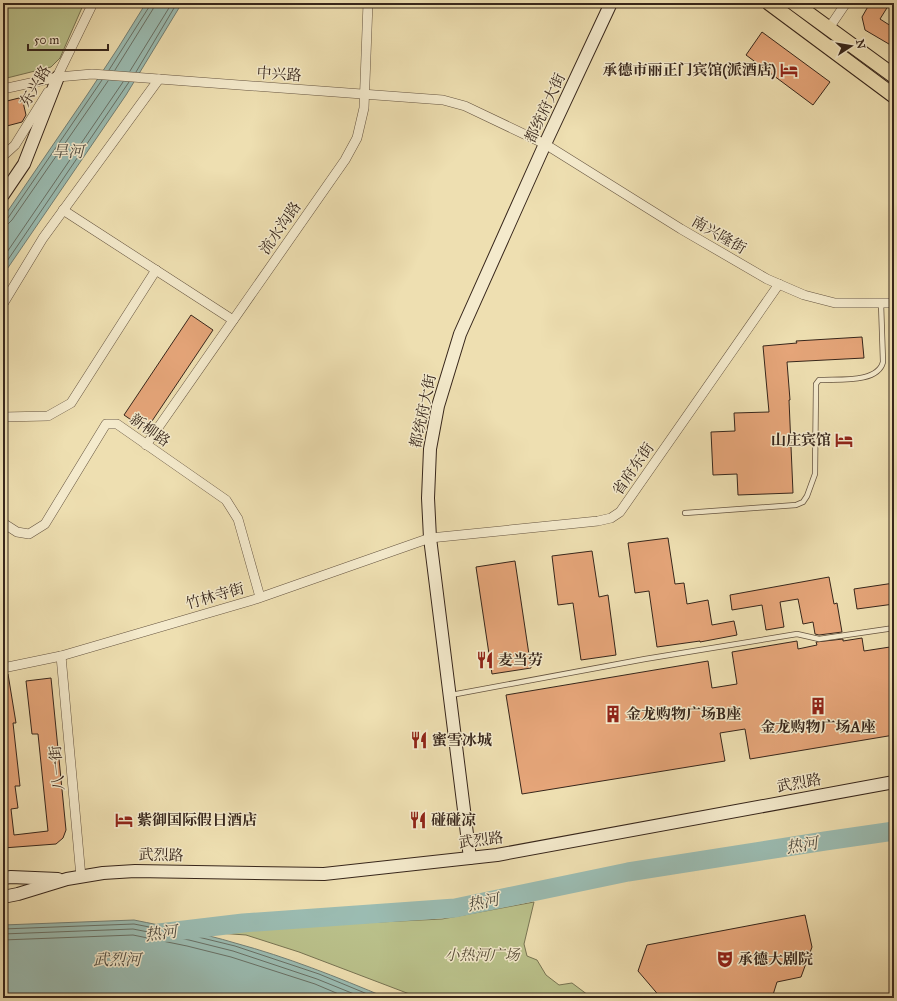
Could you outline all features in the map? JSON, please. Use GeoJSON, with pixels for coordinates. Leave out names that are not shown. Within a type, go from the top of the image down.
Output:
{"type":"FeatureCollection","features":[{"type":"Feature","properties":{"kind":"main road","name":"都统府大街"},"geometry":{"type":"LineString","coordinates":[[470,858],[430,538],[428,498],[430,449],[438,406],[460,334],[545,144],[611,3]]}},
{"type":"Feature","properties":{"kind":"main road"},"geometry":{"type":"LineString","coordinates":[[768,3],[894,96]]}},
{"type":"Feature","properties":{"kind":"main road"},"geometry":{"type":"LineString","coordinates":[[794,3],[894,76]]}},
{"type":"Feature","properties":{"kind":"main road"},"geometry":{"type":"LineString","coordinates":[[3,195],[24,164],[58,77]]}},
{"type":"Feature","properties":{"kind":"main road","name":"武烈路"},"geometry":{"type":"LineString","coordinates":[[3,897],[68,879],[135,871],[324,874],[497,855],[894,782]]}},
{"type":"Feature","properties":{"kind":"main road","name":"武烈路"},"geometry":{"type":"LineString","coordinates":[[3,878],[68,879]]}},
{"type":"Feature","properties":{"kind":"street","name":"东兴路"},"geometry":{"type":"LineString","coordinates":[[3,156],[15,145],[58,77],[93,3]]}},
{"type":"Feature","properties":{"kind":"street","name":"流水沟路"},"geometry":{"type":"LineString","coordinates":[[146,445],[345,160],[357,138],[364,108],[368,3]]}},
{"type":"Feature","properties":{"kind":"street"},"geometry":{"type":"LineString","coordinates":[[829,28],[846,3]]}},
{"type":"Feature","properties":{"kind":"street","name":"中兴路"},"geometry":{"type":"LineString","coordinates":[[3,89],[58,77],[92,74],[443,100],[464,106],[545,144]]}},
{"type":"Feature","properties":{"kind":"street"},"geometry":{"type":"LineString","coordinates":[[3,304],[43,238],[160,79]]}},
{"type":"Feature","properties":{"kind":"street","name":"南兴隆街"},"geometry":{"type":"LineString","coordinates":[[545,144],[681,229],[767,279],[804,295],[835,303],[894,303]]}},
{"type":"Feature","properties":{"kind":"street"},"geometry":{"type":"LineString","coordinates":[[63,210],[233,320]]}},
{"type":"Feature","properties":{"kind":"street"},"geometry":{"type":"LineString","coordinates":[[3,417],[48,416],[71,403],[156,270]]}},
{"type":"Feature","properties":{"kind":"street","name":"省府东街"},"geometry":{"type":"LineString","coordinates":[[430,538],[598,522],[611,518],[620,512],[779,284]]}},
{"type":"Feature","properties":{"kind":"street","name":"新柳路"},"geometry":{"type":"LineString","coordinates":[[3,523],[17,532],[29,534],[45,524],[106,424],[117,424],[226,500],[238,520],[260,597]]}},
{"type":"Feature","properties":{"kind":"street","name":"竹林寺街"},"geometry":{"type":"LineString","coordinates":[[3,668],[61,656],[260,597],[430,538]]}},
{"type":"Feature","properties":{"kind":"street","name":"八一街"},"geometry":{"type":"LineString","coordinates":[[61,656],[82,877]]}},
{"type":"Feature","properties":{"kind":"lane"},"geometry":{"type":"LineString","coordinates":[[685,513],[796,505],[803,502],[807,496],[815,474],[816,384],[819,380],[871,376],[882,367],[881,303]]}},
{"type":"Feature","properties":{"kind":"lane"},"geometry":{"type":"LineString","coordinates":[[450,695],[645,659],[797,634],[819,639],[894,628]]}},
{"type":"Feature","properties":{"kind":"green space"},"geometry":{"type":"Polygon","coordinates":[[[3,3],[84,3],[60,58],[51,67],[3,79],[3,3]]]}},
{"type":"Feature","properties":{"kind":"green space","name":"小热河广场"},"geometry":{"type":"Polygon","coordinates":[[[534,902],[524,944],[527,956],[537,960],[546,975],[559,985],[572,983],[592,998],[420,998],[299,952],[246,935],[191,931],[442,919],[534,902]]]}},
{"type":"Feature","properties":{"kind":"water","name":"旱河"},"geometry":{"type":"Polygon","coordinates":[[[146,3],[182,3],[126,95],[3,275],[3,218],[87,95],[146,3]]]}},
{"type":"Feature","properties":{"kind":"water","name":"武烈河"},"geometry":{"type":"Polygon","coordinates":[[[134,920],[223,939],[312,968],[387,998],[3,998],[3,925],[134,920]]]}},
{"type":"Feature","properties":{"kind":"building"},"geometry":{"type":"Polygon","coordinates":[[[870,3],[890,3],[880,19],[894,28],[894,47],[865,30],[862,17],[870,3]]]}},
{"type":"Feature","properties":{"kind":"building"},"geometry":{"type":"Polygon","coordinates":[[[762,32],[830,82],[813,105],[746,55],[762,32]]]}},
{"type":"Feature","properties":{"kind":"building"},"geometry":{"type":"Polygon","coordinates":[[[19,98],[23,102],[26,115],[22,122],[3,127],[3,102],[19,98]]]}},
{"type":"Feature","properties":{"kind":"building"},"geometry":{"type":"Polygon","coordinates":[[[191,315],[213,330],[146,430],[124,415],[191,315]]]}},
{"type":"Feature","properties":{"kind":"building"},"geometry":{"type":"Polygon","coordinates":[[[862,337],[864,358],[787,362],[790,400],[793,493],[738,495],[737,474],[713,475],[711,432],[735,431],[734,413],[769,412],[763,346],[797,343],[796,341],[862,337]]]}},
{"type":"Feature","properties":{"kind":"building"},"geometry":{"type":"Polygon","coordinates":[[[668,538],[675,584],[684,583],[687,604],[708,600],[712,625],[734,621],[737,635],[700,642],[657,647],[649,591],[635,593],[628,543],[668,538]]]}},
{"type":"Feature","properties":{"kind":"building"},"geometry":{"type":"Polygon","coordinates":[[[592,551],[599,597],[608,595],[616,655],[581,660],[573,603],[558,605],[552,556],[592,551]]]}},
{"type":"Feature","properties":{"kind":"building"},"geometry":{"type":"Polygon","coordinates":[[[515,561],[531,668],[492,674],[476,567],[515,561]]]}},
{"type":"Feature","properties":{"kind":"building"},"geometry":{"type":"Polygon","coordinates":[[[829,577],[834,604],[837,603],[842,632],[819,635],[815,634],[813,622],[803,624],[798,599],[780,602],[784,627],[766,630],[762,605],[732,610],[730,595],[829,577]]]}},
{"type":"Feature","properties":{"kind":"building"},"geometry":{"type":"Polygon","coordinates":[[[894,583],[894,604],[857,609],[854,589],[894,583]]]}},
{"type":"Feature","properties":{"kind":"building"},"geometry":{"type":"Polygon","coordinates":[[[862,638],[864,651],[890,647],[894,670],[894,735],[750,759],[745,729],[720,733],[725,761],[522,794],[506,695],[708,661],[712,688],[737,684],[732,652],[797,641],[798,649],[817,645],[816,642],[843,639],[843,641],[862,638]]]}},
{"type":"Feature","properties":{"kind":"building"},"geometry":{"type":"Polygon","coordinates":[[[3,674],[8,674],[16,723],[13,723],[20,786],[15,786],[18,808],[11,809],[14,835],[48,831],[38,734],[32,734],[26,681],[51,678],[66,830],[63,838],[56,844],[3,848],[3,674]]]}},
{"type":"Feature","properties":{"kind":"building","name":"承德大剧院"},"geometry":{"type":"Polygon","coordinates":[[[805,915],[812,947],[801,977],[777,982],[772,998],[661,998],[638,971],[647,945],[805,915]]]}},
{"type":"Feature","properties":{"kind":"waterway","name":"热河"},"geometry":{"type":"LineString","coordinates":[[159,933],[243,923],[455,908],[628,872],[894,831]]}},
{"type":"Feature","properties":{"kind":"place","name":"承德市丽正门宾馆(派酒店)"},"geometry":{"type":"Point","coordinates":[789,70]}},
{"type":"Feature","properties":{"kind":"place","name":"山庄宾馆"},"geometry":{"type":"Point","coordinates":[844,440]}},
{"type":"Feature","properties":{"kind":"place","name":"麦当劳"},"geometry":{"type":"Point","coordinates":[485,660]}},
{"type":"Feature","properties":{"kind":"place","name":"金龙购物广场A座"},"geometry":{"type":"Point","coordinates":[818,706]}},
{"type":"Feature","properties":{"kind":"place","name":"金龙购物广场B座"},"geometry":{"type":"Point","coordinates":[613,714]}},
{"type":"Feature","properties":{"kind":"place","name":"蜜雪冰城"},"geometry":{"type":"Point","coordinates":[419,740]}},
{"type":"Feature","properties":{"kind":"place","name":"紫御国际假日酒店"},"geometry":{"type":"Point","coordinates":[124,820]}},
{"type":"Feature","properties":{"kind":"place","name":"碰碰凉"},"geometry":{"type":"Point","coordinates":[418,820]}},
{"type":"Feature","properties":{"kind":"place","name":"承德大剧院"},"geometry":{"type":"Point","coordinates":[725,959]}}]}
